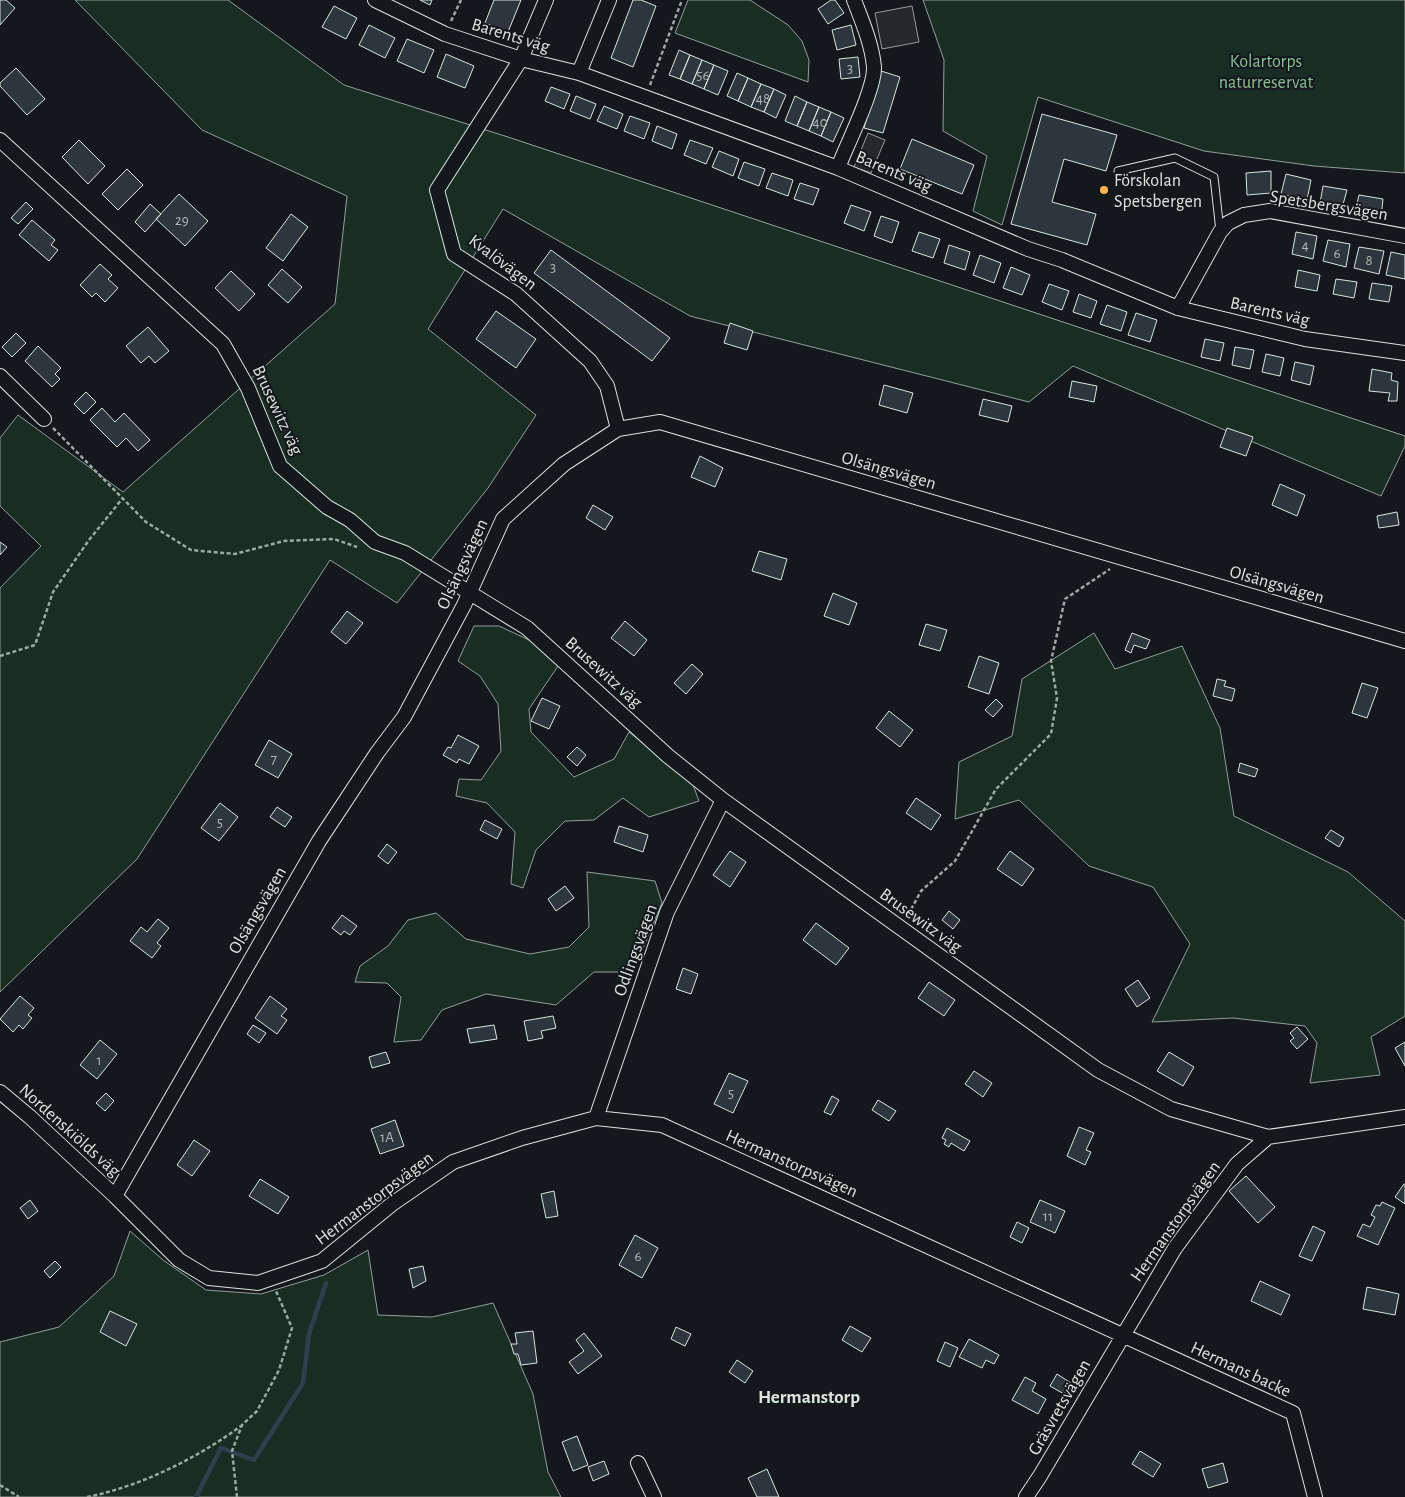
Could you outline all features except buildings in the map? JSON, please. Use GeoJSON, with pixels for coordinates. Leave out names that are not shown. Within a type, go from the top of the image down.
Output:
{"type":"FeatureCollection","features":[{"type":"Feature","properties":{"kind":"street","name":"Kvalövägen"},"geometry":{"type":"LineString","coordinates":[[546,0],[521,59],[437,190],[454,254],[516,294],[590,361],[606,386],[618,429]]}},
{"type":"Feature","properties":{"kind":"street"},"geometry":{"type":"LineString","coordinates":[[579,73],[609,0]]}},
{"type":"Feature","properties":{"kind":"street"},"geometry":{"type":"LineString","coordinates":[[838,168],[866,100],[874,68],[867,34],[854,0]]}},
{"type":"Feature","properties":{"kind":"street","name":"Barents väg"},"geometry":{"type":"LineString","coordinates":[[380,1],[445,34],[521,59],[579,73],[838,168],[1028,249],[1062,260],[1178,308],[1305,339],[1405,353]]}},
{"type":"Feature","properties":{"kind":"street","name":"Brusewitz väg"},"geometry":{"type":"LineString","coordinates":[[0,140],[223,344],[248,388],[280,466],[327,507],[350,520],[376,542],[406,554],[527,628],[668,756],[723,800],[1098,1070],[1171,1109],[1268,1137]]}},
{"type":"Feature","properties":{"kind":"street","name":"Spetsbergsvägen"},"geometry":{"type":"LineString","coordinates":[[1178,308],[1220,232],[1228,223],[1244,215],[1270,211],[1405,236]]}},
{"type":"Feature","properties":{"kind":"street"},"geometry":{"type":"LineString","coordinates":[[0,376],[44,419]]}},
{"type":"Feature","properties":{"kind":"street","name":"Olsängsvägen"},"geometry":{"type":"LineString","coordinates":[[115,1196],[319,841],[377,753],[404,717],[469,592],[503,520],[564,464],[618,429],[660,422],[1405,642]]}},
{"type":"Feature","properties":{"kind":"street","name":"Odlingsvägen"},"geometry":{"type":"LineString","coordinates":[[596,1118],[667,912],[723,800]]}},
{"type":"Feature","properties":{"kind":"street","name":"Nordenskiölds väg"},"geometry":{"type":"LineString","coordinates":[[0,1092],[30,1117],[115,1196]]}},
{"type":"Feature","properties":{"kind":"street"},"geometry":{"type":"LineString","coordinates":[[1268,1137],[1405,1117]]}},
{"type":"Feature","properties":{"kind":"street","name":"Hermanstorpsvägen"},"geometry":{"type":"LineString","coordinates":[[115,1196],[179,1260],[209,1278],[258,1282],[322,1261],[392,1204],[453,1162],[522,1138],[596,1118],[662,1125],[1122,1335],[1181,1240],[1238,1164],[1268,1137]]}},
{"type":"Feature","properties":{"kind":"street","name":"Gräsvretsvägen"},"geometry":{"type":"LineString","coordinates":[[1026,1497],[1070,1427],[1122,1335]]}},
{"type":"Feature","properties":{"kind":"street","name":"Hermans backe"},"geometry":{"type":"LineString","coordinates":[[1122,1335],[1293,1413],[1315,1497]]}},
{"type":"Feature","properties":{"kind":"street"},"geometry":{"type":"LineString","coordinates":[[638,1463],[654,1497]]}},
{"type":"Feature","properties":{"kind":"lane"},"geometry":{"type":"LineString","coordinates":[[1118,171],[1175,158],[1214,177],[1220,232]]}},
{"type":"Feature","properties":{"kind":"path"},"geometry":{"type":"LineString","coordinates":[[445,34],[461,0]]}},
{"type":"Feature","properties":{"kind":"path"},"geometry":{"type":"LineString","coordinates":[[645,97],[682,0]]}},
{"type":"Feature","properties":{"kind":"path"},"geometry":{"type":"LineString","coordinates":[[44,419],[146,522],[191,550],[235,554],[284,541],[334,539],[362,549]]}},
{"type":"Feature","properties":{"kind":"path"},"geometry":{"type":"LineString","coordinates":[[0,656],[35,645],[54,592],[89,540],[123,498]]}},
{"type":"Feature","properties":{"kind":"path"},"geometry":{"type":"LineString","coordinates":[[901,929],[921,891],[955,861],[996,789],[1051,734],[1056,698],[1051,661],[1065,599],[1110,570],[1113,556]]}},
{"type":"Feature","properties":{"kind":"path"},"geometry":{"type":"LineString","coordinates":[[88,1497],[153,1477],[216,1444],[242,1425],[257,1411],[279,1370],[292,1328],[270,1278]]}},
{"type":"Feature","properties":{"kind":"path"},"geometry":{"type":"LineString","coordinates":[[237,1497],[232,1451],[242,1425]]}},
{"type":"Feature","properties":{"kind":"path"},"geometry":{"type":"LineString","coordinates":[[0,1485],[20,1497]]}},
{"type":"Feature","properties":{"kind":"green space"},"geometry":{"type":"Polygon","coordinates":[[[75,0],[228,0],[344,85],[508,137],[1405,436],[1405,446],[1381,496],[1073,366],[1029,402],[690,316],[503,209],[428,329],[536,415],[488,488],[397,603],[330,560],[137,859],[0,992],[0,588],[41,546],[0,506],[0,438],[18,415],[123,492],[335,304],[347,196],[202,130],[75,0]]]}},
{"type":"Feature","properties":{"kind":"green space"},"geometry":{"type":"Polygon","coordinates":[[[688,0],[750,0],[788,25],[802,41],[809,60],[808,82],[675,33],[688,0]]]}},
{"type":"Feature","properties":{"kind":"green space","name":"Kolartorps naturreservat"},"geometry":{"type":"Polygon","coordinates":[[[923,0],[1405,0],[1405,173],[1314,166],[1204,151],[1038,97],[1002,225],[973,211],[987,156],[943,131],[944,60],[923,0]]]}},
{"type":"Feature","properties":{"kind":"green space"},"geometry":{"type":"Polygon","coordinates":[[[474,626],[499,626],[542,646],[558,666],[529,709],[531,732],[574,777],[614,759],[629,732],[692,782],[699,801],[649,817],[623,798],[594,820],[565,821],[536,850],[523,888],[511,884],[515,832],[487,803],[456,796],[459,779],[481,780],[501,751],[498,704],[480,676],[458,661],[474,626]]]}},
{"type":"Feature","properties":{"kind":"green space"},"geometry":{"type":"Polygon","coordinates":[[[1094,633],[1115,669],[1182,646],[1220,728],[1234,816],[1348,872],[1405,921],[1405,1016],[1371,1037],[1380,1075],[1310,1083],[1317,1043],[1305,1026],[1233,1018],[1152,1022],[1190,944],[1153,887],[1089,866],[1019,800],[955,819],[959,762],[1012,736],[1022,679],[1094,633]]]}},
{"type":"Feature","properties":{"kind":"green space"},"geometry":{"type":"Polygon","coordinates":[[[587,872],[655,881],[662,903],[633,972],[594,972],[556,1005],[486,994],[442,1010],[421,1040],[394,1042],[401,997],[387,983],[355,982],[360,966],[388,946],[408,920],[436,913],[466,939],[530,954],[569,947],[589,927],[587,872]]]}},
{"type":"Feature","properties":{"kind":"green space"},"geometry":{"type":"Polygon","coordinates":[[[130,1231],[163,1260],[206,1290],[261,1294],[324,1275],[368,1250],[378,1315],[432,1317],[493,1303],[533,1394],[548,1472],[561,1497],[0,1497],[0,1342],[59,1327],[114,1276],[130,1231]]]}},
{"type":"Feature","properties":{"kind":"shaded area"},"geometry":{"type":"Polygon","coordinates":[[[912,6],[919,42],[882,49],[875,13],[912,6]]]}},
{"type":"Feature","properties":{"kind":"shaded area"},"geometry":{"type":"Polygon","coordinates":[[[868,133],[885,140],[871,173],[854,167],[868,133]]]}},
{"type":"Feature","properties":{"kind":"waterway"},"geometry":{"type":"LineString","coordinates":[[196,1497],[221,1448],[254,1460],[303,1383],[309,1334],[326,1283]]}},
{"type":"Feature","properties":{"kind":"place","name":"Förskolan Spetsbergen"},"geometry":{"type":"Point","coordinates":[1104,190]}},
{"type":"Feature","properties":{"kind":"district","name":"Hermanstorp"},"geometry":{"type":"Point","coordinates":[809,1396]}}]}
